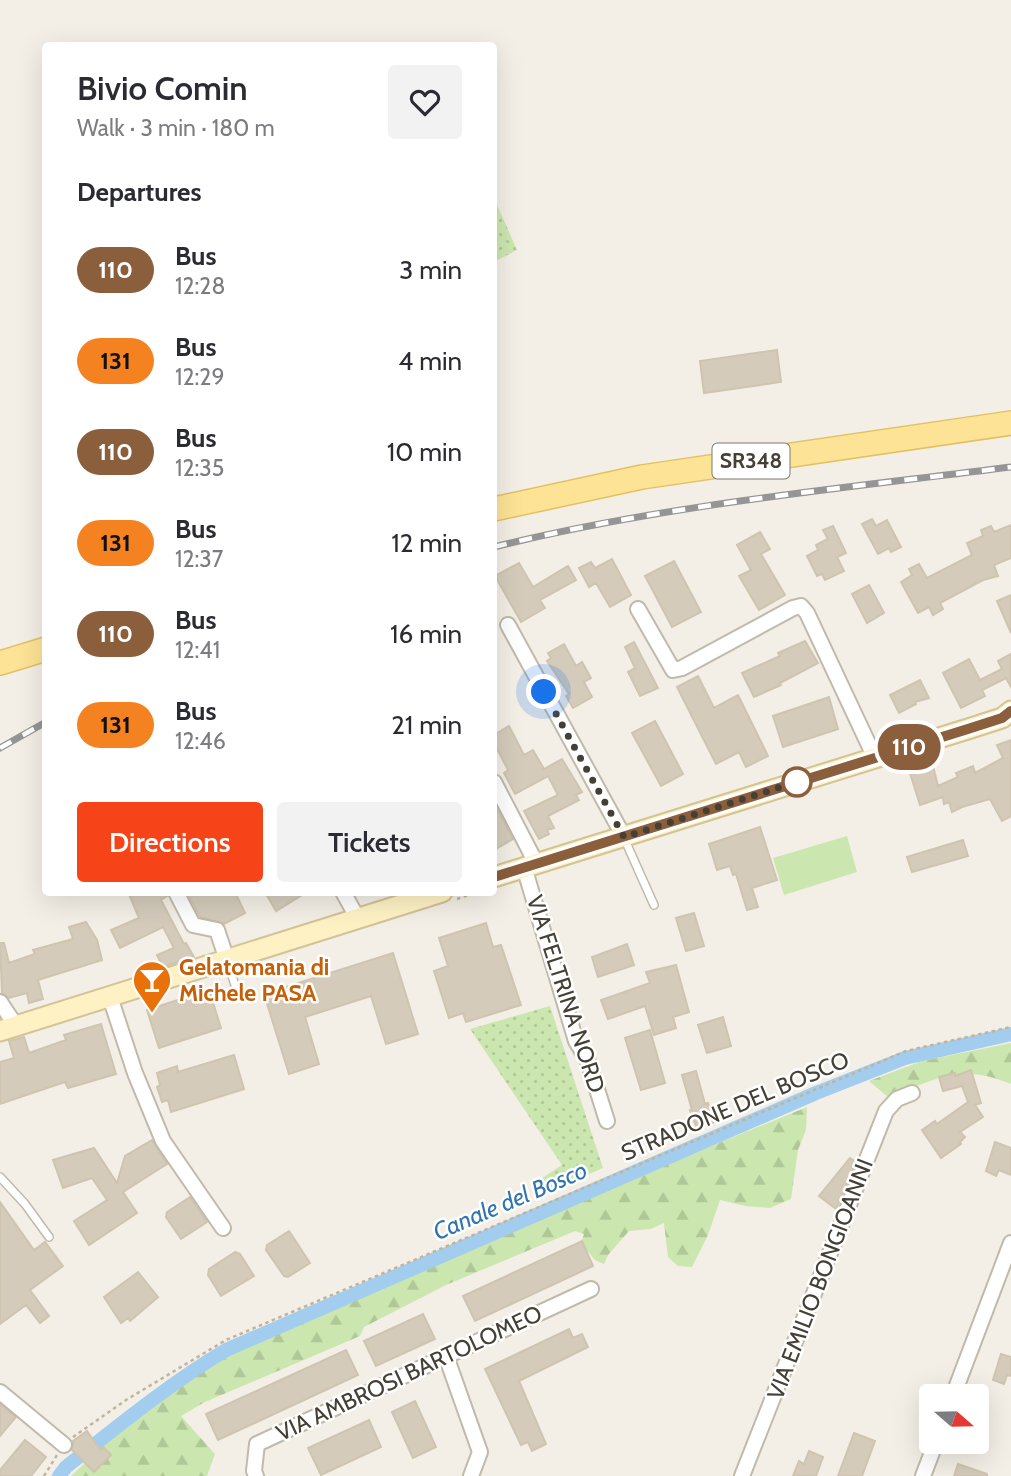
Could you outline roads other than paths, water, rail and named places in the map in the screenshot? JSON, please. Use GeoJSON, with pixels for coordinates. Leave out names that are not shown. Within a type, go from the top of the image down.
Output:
{"type":"FeatureCollection","features":[{"type":"Feature","properties":{"kind":"main road","name":"SR348"},"geometry":{"type":"LineString","coordinates":[[497,508],[642,477],[1011,423]]}},
{"type":"Feature","properties":{"kind":"main road"},"geometry":{"type":"LineString","coordinates":[[0,663],[42,650]]}},
{"type":"Feature","properties":{"kind":"main road","name":"VIA FELTRINA NORD"},"geometry":{"type":"LineString","coordinates":[[497,876],[1008,716]]}},
{"type":"Feature","properties":{"kind":"main road"},"geometry":{"type":"LineString","coordinates":[[8,1029],[430,896]]}},
{"type":"Feature","properties":{"kind":"street"},"geometry":{"type":"LineString","coordinates":[[638,609],[673,670],[682,668],[801,606],[807,613],[875,758]]}},
{"type":"Feature","properties":{"kind":"street"},"geometry":{"type":"LineString","coordinates":[[508,625],[624,837]]}},
{"type":"Feature","properties":{"kind":"street"},"geometry":{"type":"LineString","coordinates":[[497,789],[530,865]]}},
{"type":"Feature","properties":{"kind":"street","name":"VIA FELTRINA NORD"},"geometry":{"type":"LineString","coordinates":[[530,865],[576,1041],[588,1061],[607,1121]]}},
{"type":"Feature","properties":{"kind":"street"},"geometry":{"type":"LineString","coordinates":[[178,896],[193,926],[217,930],[227,960]]}},
{"type":"Feature","properties":{"kind":"street"},"geometry":{"type":"LineString","coordinates":[[344,896],[358,919]]}},
{"type":"Feature","properties":{"kind":"street"},"geometry":{"type":"LineString","coordinates":[[110,997],[139,1085],[163,1141],[223,1228]]}},
{"type":"Feature","properties":{"kind":"street"},"geometry":{"type":"LineString","coordinates":[[0,1002],[8,1029]]}},
{"type":"Feature","properties":{"kind":"street","name":"VIA EMILIO BONGIOANNI"},"geometry":{"type":"LineString","coordinates":[[742,1476],[886,1111],[897,1098],[912,1094]]}},
{"type":"Feature","properties":{"kind":"street"},"geometry":{"type":"LineString","coordinates":[[958,1384],[1011,1243]]}},
{"type":"Feature","properties":{"kind":"street","name":"VIA AMBROSI BARTOLOMEO"},"geometry":{"type":"LineString","coordinates":[[256,1476],[254,1471],[257,1444],[591,1289]]}},
{"type":"Feature","properties":{"kind":"street"},"geometry":{"type":"LineString","coordinates":[[446,1356],[480,1452],[471,1476]]}},
{"type":"Feature","properties":{"kind":"street"},"geometry":{"type":"LineString","coordinates":[[0,1392],[64,1445]]}},
{"type":"Feature","properties":{"kind":"street"},"geometry":{"type":"LineString","coordinates":[[923,1476],[931,1454]]}},
{"type":"Feature","properties":{"kind":"lane"},"geometry":{"type":"LineString","coordinates":[[624,837],[654,905]]}},
{"type":"Feature","properties":{"kind":"lane"},"geometry":{"type":"LineString","coordinates":[[227,960],[236,988]]}},
{"type":"Feature","properties":{"kind":"lane"},"geometry":{"type":"LineString","coordinates":[[0,1177],[25,1203],[49,1237]]}},
{"type":"Feature","properties":{"kind":"waterway","name":"Canale del Bosco"},"geometry":{"type":"LineString","coordinates":[[59,1476],[66,1467],[144,1406],[226,1350],[816,1093],[905,1058],[1011,1034]]}},
{"type":"Feature","properties":{"kind":"railway"},"geometry":{"type":"LineString","coordinates":[[497,546],[558,532],[686,509],[1011,467]]}},
{"type":"Feature","properties":{"kind":"railway"},"geometry":{"type":"LineString","coordinates":[[0,748],[42,724]]}},
{"type":"Feature","properties":{"kind":"place","name":"Gelatomania di Michele PASA"},"geometry":{"type":"Point","coordinates":[152,1014]}}]}
